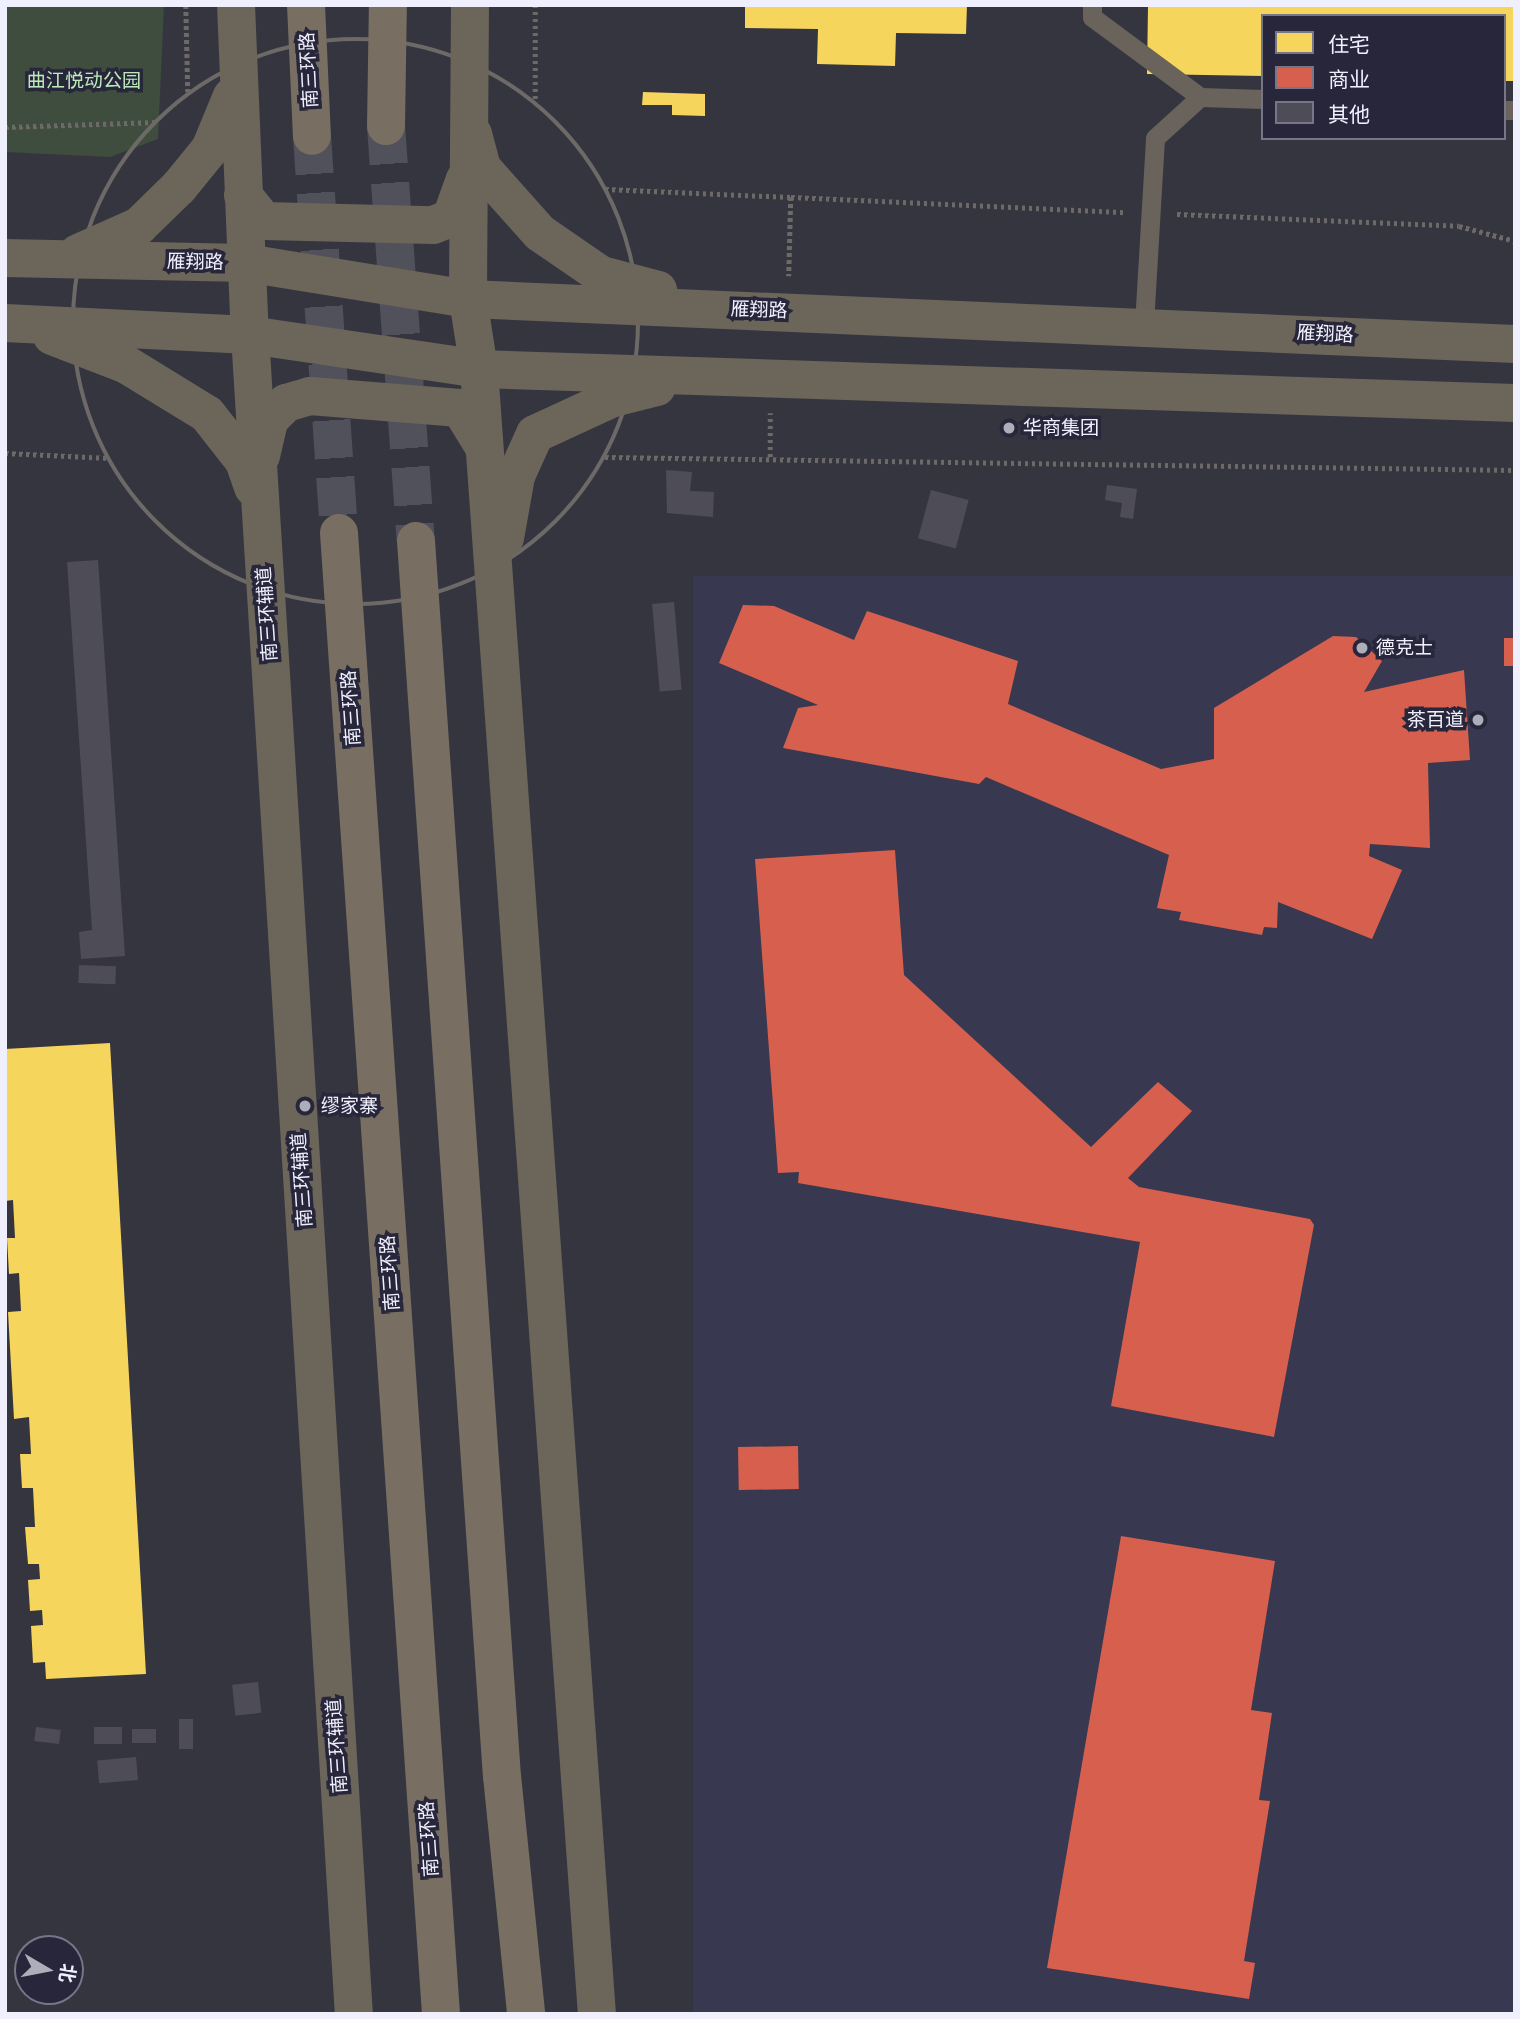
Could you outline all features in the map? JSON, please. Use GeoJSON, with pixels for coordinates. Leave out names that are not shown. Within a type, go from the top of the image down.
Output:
{"type":"FeatureCollection","features":[{"type":"Feature","properties":{"kind":"highway","name":"南三环路"},"geometry":{"type":"LineString","coordinates":[[306,5],[312,136]]}},
{"type":"Feature","properties":{"kind":"highway"},"geometry":{"type":"LineString","coordinates":[[386,127],[388,5]]}},
{"type":"Feature","properties":{"kind":"highway","name":"南三环路"},"geometry":{"type":"LineString","coordinates":[[339,533],[440,2014]]}},
{"type":"Feature","properties":{"kind":"highway"},"geometry":{"type":"LineString","coordinates":[[415,541],[502,1776],[526,2014]]}},
{"type":"Feature","properties":{"kind":"main road"},"geometry":{"type":"LineString","coordinates":[[56,259],[99,247],[139,226],[179,187],[229,113],[236,70],[236,5]]}},
{"type":"Feature","properties":{"kind":"main road"},"geometry":{"type":"LineString","coordinates":[[470,5],[466,108],[468,299],[479,369],[597,2014]]}},
{"type":"Feature","properties":{"kind":"main road","name":"南三环辅道"},"geometry":{"type":"LineString","coordinates":[[236,70],[259,486],[354,2014]]}},
{"type":"Feature","properties":{"kind":"main road"},"geometry":{"type":"LineString","coordinates":[[466,108],[482,168],[570,258],[624,282],[775,310]]}},
{"type":"Feature","properties":{"kind":"main road"},"geometry":{"type":"LineString","coordinates":[[243,195],[264,221],[433,225],[451,218],[466,173]]}},
{"type":"Feature","properties":{"kind":"main road","name":"雁翔路"},"geometry":{"type":"LineString","coordinates":[[5,258],[246,263],[468,299],[1144,324],[1515,344]]}},
{"type":"Feature","properties":{"kind":"main road"},"geometry":{"type":"LineString","coordinates":[[13,324],[250,335],[479,369],[1515,403]]}},
{"type":"Feature","properties":{"kind":"main road"},"geometry":{"type":"LineString","coordinates":[[13,324],[127,365],[207,414],[244,461],[259,486]]}},
{"type":"Feature","properties":{"kind":"main road"},"geometry":{"type":"LineString","coordinates":[[495,602],[516,476],[536,434],[613,398],[702,376]]}},
{"type":"Feature","properties":{"kind":"main road"},"geometry":{"type":"LineString","coordinates":[[259,486],[270,420],[286,403],[310,397],[460,408],[485,449]]}},
{"type":"Feature","properties":{"kind":"lane"},"geometry":{"type":"LineString","coordinates":[[1092,5],[1092,17],[1200,97],[1261,99]]}},
{"type":"Feature","properties":{"kind":"lane"},"geometry":{"type":"LineString","coordinates":[[1144,324],[1155,138],[1200,97]]}},
{"type":"Feature","properties":{"kind":"path"},"geometry":{"type":"LineString","coordinates":[[186,5],[188,93]]}},
{"type":"Feature","properties":{"kind":"path"},"geometry":{"type":"LineString","coordinates":[[535,5],[535,99]]}},
{"type":"Feature","properties":{"kind":"path"},"geometry":{"type":"LineString","coordinates":[[5,127],[158,122]]}},
{"type":"Feature","properties":{"kind":"path"},"geometry":{"type":"LineString","coordinates":[[605,189],[791,197],[775,310]]}},
{"type":"Feature","properties":{"kind":"path"},"geometry":{"type":"LineString","coordinates":[[5,453],[110,458]]}},
{"type":"Feature","properties":{"kind":"path"},"geometry":{"type":"LineString","coordinates":[[604,457],[1515,470]]}},
{"type":"Feature","properties":{"kind":"shaded area"},"geometry":{"type":"Polygon","coordinates":[[[693,576],[1515,576],[1515,2014],[693,2014],[693,576]]]}},
{"type":"Feature","properties":{"kind":"green space","name":"曲江悦动公园"},"geometry":{"type":"Polygon","coordinates":[[[5,5],[164,5],[158,139],[110,157],[5,152],[5,5]]]}},
{"type":"Feature","properties":{"kind":"building: 住宅"},"geometry":{"type":"Polygon","coordinates":[[[745,5],[967,5],[966,34],[896,33],[895,66],[817,64],[818,29],[745,28],[745,5]]]}},
{"type":"Feature","properties":{"kind":"building: 住宅"},"geometry":{"type":"Polygon","coordinates":[[[1148,5],[1515,5],[1515,81],[1506,81],[1506,14],[1261,14],[1261,76],[1147,74],[1148,5]]]}},
{"type":"Feature","properties":{"kind":"building: 住宅"},"geometry":{"type":"Polygon","coordinates":[[[643,92],[705,94],[705,116],[672,115],[672,105],[642,105],[643,92]]]}},
{"type":"Feature","properties":{"kind":"building: 住宅"},"geometry":{"type":"Polygon","coordinates":[[[110,1043],[146,1674],[46,1679],[45,1662],[33,1663],[31,1626],[43,1625],[42,1610],[30,1611],[28,1580],[40,1579],[39,1564],[28,1564],[25,1527],[35,1527],[33,1488],[22,1488],[20,1454],[31,1454],[29,1417],[14,1419],[8,1312],[21,1311],[19,1273],[9,1274],[7,1238],[15,1238],[13,1200],[5,1201],[5,1049],[110,1043]]]}},
{"type":"Feature","properties":{"kind":"building: 商业"},"geometry":{"type":"Polygon","coordinates":[[[743,605],[774,606],[854,640],[867,611],[1018,661],[1008,704],[1161,769],[1214,759],[1214,708],[1333,636],[1356,637],[1382,661],[1364,692],[1464,670],[1470,760],[1428,763],[1430,848],[1370,844],[1369,856],[1402,870],[1372,939],[1278,902],[1277,928],[1264,927],[1262,935],[1179,920],[1181,912],[1157,908],[1169,855],[986,777],[979,784],[783,748],[798,708],[818,705],[719,663],[743,605]]]}},
{"type":"Feature","properties":{"kind":"building: 商业"},"geometry":{"type":"Polygon","coordinates":[[[1504,638],[1515,638],[1515,666],[1504,666],[1504,638]]]}},
{"type":"Feature","properties":{"kind":"building: 商业"},"geometry":{"type":"Polygon","coordinates":[[[895,850],[904,975],[1091,1147],[1158,1082],[1192,1111],[1128,1178],[1139,1187],[1310,1219],[1314,1225],[1274,1437],[1111,1406],[1140,1242],[798,1183],[799,1172],[778,1173],[755,859],[895,850]]]}},
{"type":"Feature","properties":{"kind":"building: 商业"},"geometry":{"type":"Polygon","coordinates":[[[798,1446],[799,1489],[739,1490],[738,1447],[798,1446]]]}},
{"type":"Feature","properties":{"kind":"building: 商业"},"geometry":{"type":"Polygon","coordinates":[[[1121,1536],[1275,1561],[1251,1710],[1272,1713],[1259,1800],[1270,1801],[1244,1961],[1255,1963],[1249,1999],[1047,1968],[1121,1536]]]}},
{"type":"Feature","properties":{"kind":"building: 其他"},"geometry":{"type":"Polygon","coordinates":[[[666,470],[692,472],[690,491],[714,492],[713,517],[667,513],[666,470]]]}},
{"type":"Feature","properties":{"kind":"building: 其他"},"geometry":{"type":"Polygon","coordinates":[[[1107,485],[1137,489],[1133,519],[1120,517],[1122,503],[1105,500],[1107,485]]]}},
{"type":"Feature","properties":{"kind":"building: 其他"},"geometry":{"type":"Polygon","coordinates":[[[931,490],[969,500],[956,548],[918,538],[931,490]]]}},
{"type":"Feature","properties":{"kind":"building: 其他"},"geometry":{"type":"Polygon","coordinates":[[[98,560],[125,956],[81,959],[79,932],[92,930],[67,562],[98,560]]]}},
{"type":"Feature","properties":{"kind":"building: 其他"},"geometry":{"type":"Polygon","coordinates":[[[674,602],[682,690],[660,692],[652,604],[674,602]]]}},
{"type":"Feature","properties":{"kind":"building: 其他"},"geometry":{"type":"Polygon","coordinates":[[[79,965],[116,966],[115,984],[78,983],[79,965]]]}},
{"type":"Feature","properties":{"kind":"building: 其他"},"geometry":{"type":"Polygon","coordinates":[[[258,1682],[261,1713],[235,1716],[232,1685],[258,1682]]]}},
{"type":"Feature","properties":{"kind":"building: 其他"},"geometry":{"type":"Polygon","coordinates":[[[179,1719],[193,1719],[193,1749],[179,1749],[179,1719]]]}},
{"type":"Feature","properties":{"kind":"building: 其他"},"geometry":{"type":"Polygon","coordinates":[[[36,1727],[61,1730],[59,1744],[34,1741],[36,1727]]]}},
{"type":"Feature","properties":{"kind":"building: 其他"},"geometry":{"type":"Polygon","coordinates":[[[94,1727],[122,1727],[122,1744],[94,1744],[94,1727]]]}},
{"type":"Feature","properties":{"kind":"building: 其他"},"geometry":{"type":"Polygon","coordinates":[[[132,1729],[156,1729],[156,1743],[132,1743],[132,1729]]]}},
{"type":"Feature","properties":{"kind":"building: 其他"},"geometry":{"type":"Polygon","coordinates":[[[136,1757],[138,1780],[99,1783],[97,1760],[136,1757]]]}},
{"type":"Feature","properties":{"kind":"tunnel"},"geometry":{"type":"LineString","coordinates":[[386,126],[416,541]]}},
{"type":"Feature","properties":{"kind":"tunnel"},"geometry":{"type":"LineString","coordinates":[[312,136],[339,533]]}},
{"type":"Feature","properties":{"kind":"place","name":"华商集团"},"geometry":{"type":"Point","coordinates":[1009,428]}},
{"type":"Feature","properties":{"kind":"place","name":"德克士"},"geometry":{"type":"Point","coordinates":[1362,648]}},
{"type":"Feature","properties":{"kind":"place","name":"茶百道"},"geometry":{"type":"Point","coordinates":[1478,720]}},
{"type":"Feature","properties":{"kind":"place","name":"缪家寨"},"geometry":{"type":"Point","coordinates":[305,1106]}}]}
